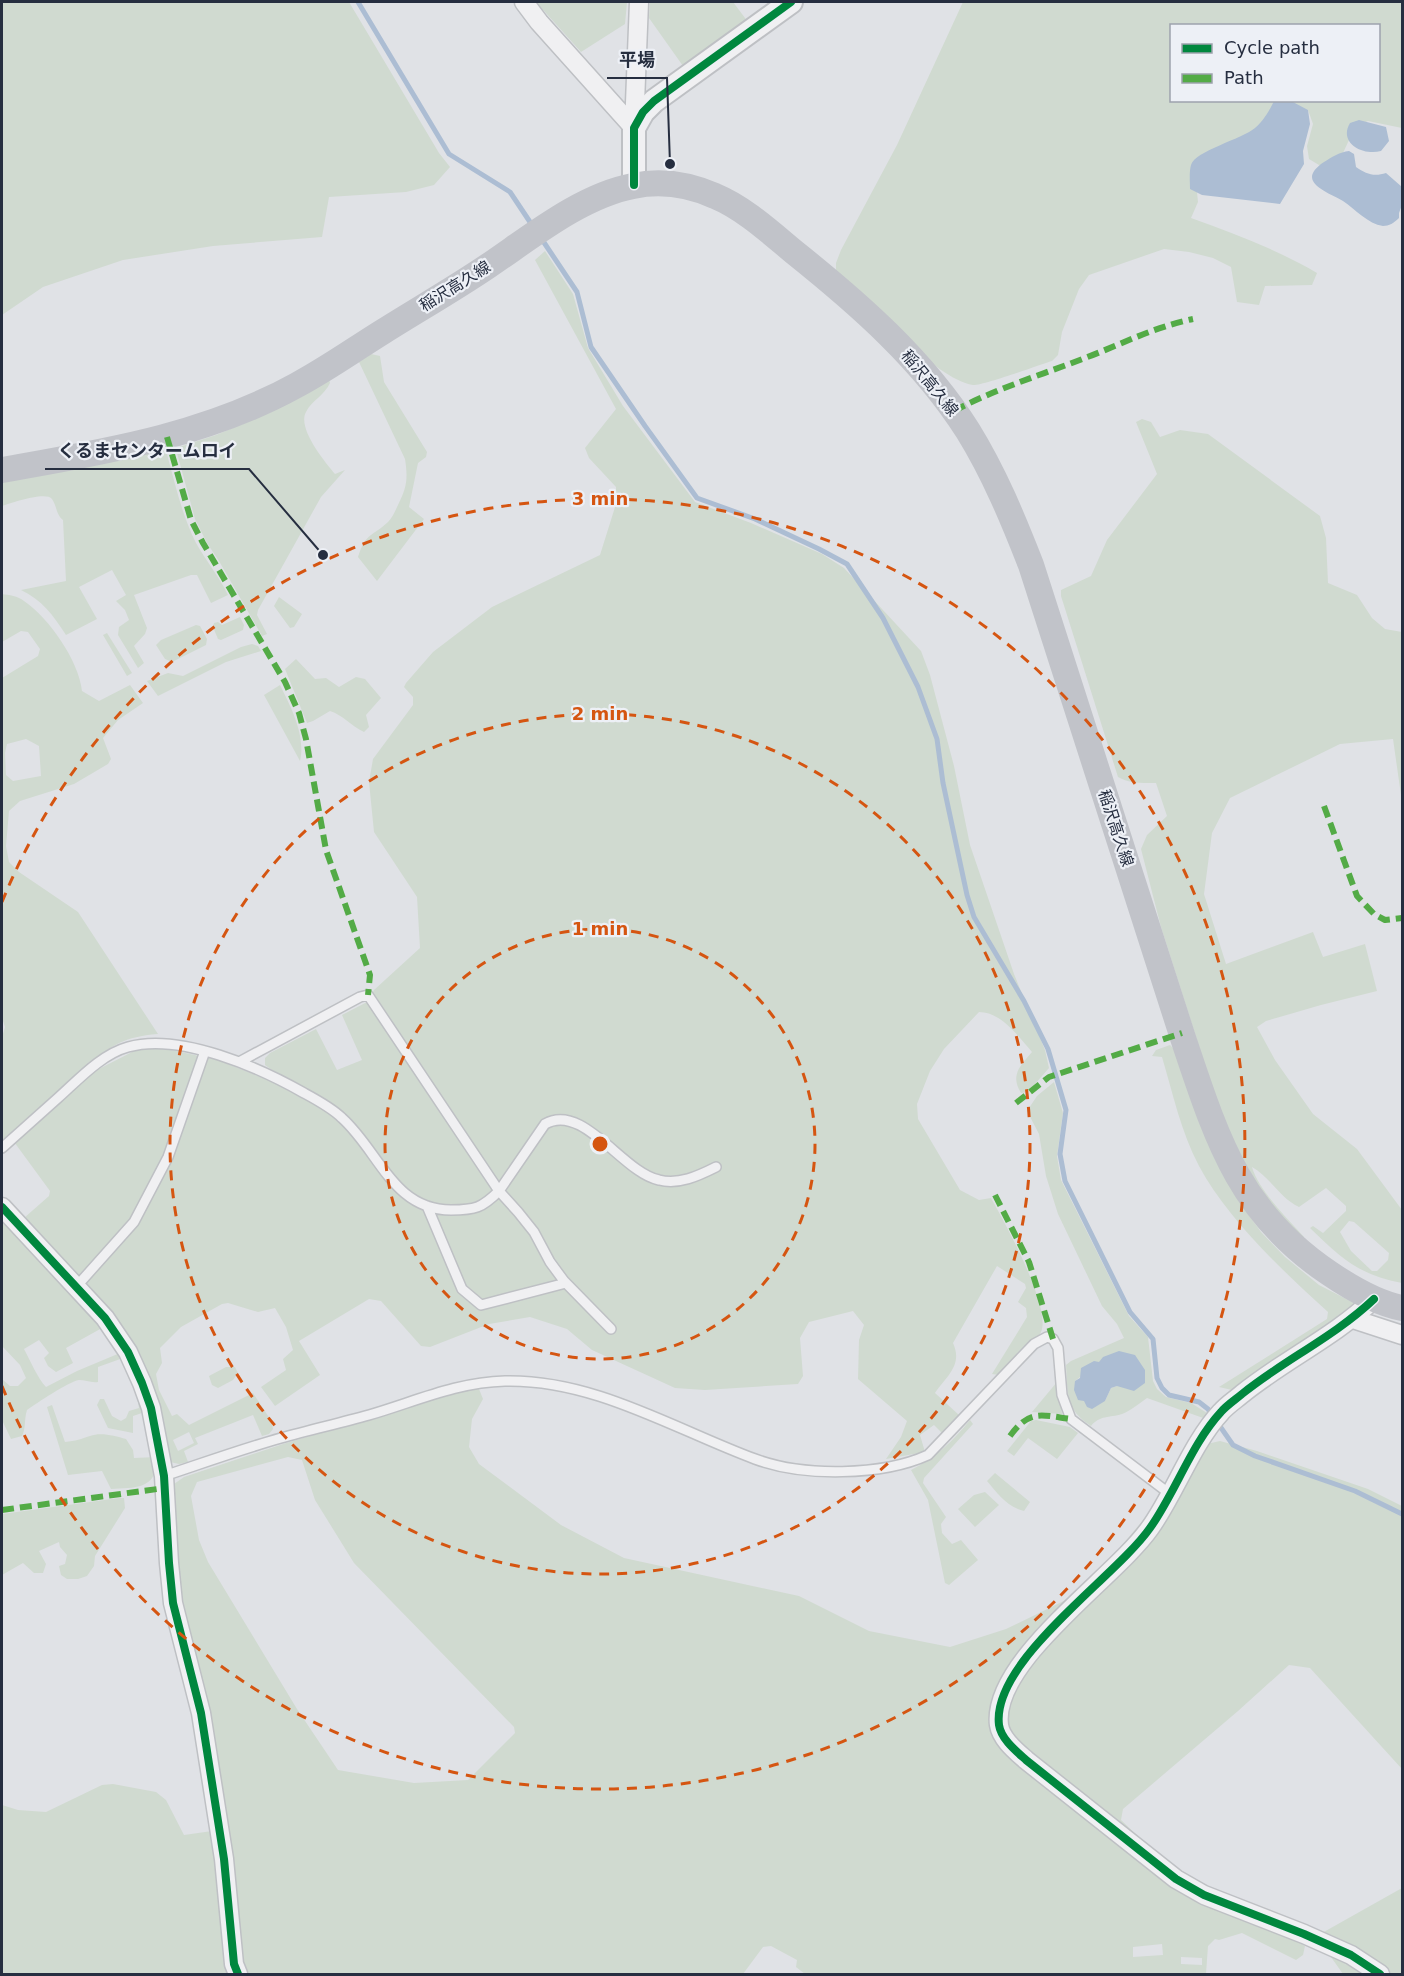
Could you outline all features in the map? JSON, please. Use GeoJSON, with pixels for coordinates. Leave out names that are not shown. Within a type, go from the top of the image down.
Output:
{"type":"FeatureCollection","features":[{"type":"Feature","properties":{"kind":"main road","name":"稲沢高久線"},"geometry":{"type":"LineString","coordinates":[[2,470],[177,435],[257,406],[346,355],[474,275],[560,217],[596,199],[634,186],[675,184],[718,197],[766,229],[813,267],[903,348],[946,399],[967,430],[1002,495],[1031,565],[1183,1038],[1221,1145],[1257,1207],[1283,1238],[1330,1274],[1374,1299],[1402,1308]]}},
{"type":"Feature","properties":{"kind":"street"},"geometry":{"type":"LineString","coordinates":[[524,2],[538,22],[634,128]]}},
{"type":"Feature","properties":{"kind":"street"},"geometry":{"type":"LineString","coordinates":[[634,186],[639,2]]}},
{"type":"Feature","properties":{"kind":"street"},"geometry":{"type":"LineString","coordinates":[[634,128],[643,112],[654,101],[791,2]]}},
{"type":"Feature","properties":{"kind":"street"},"geometry":{"type":"LineString","coordinates":[[2,1207],[105,1318],[128,1352],[151,1408],[164,1476],[168,1563],[173,1603],[201,1713],[224,1859],[234,1964],[238,1974]]}},
{"type":"Feature","properties":{"kind":"street"},"geometry":{"type":"LineString","coordinates":[[1374,1299],[1353,1319],[1260,1380],[1221,1411],[1208,1429],[1151,1527],[1133,1550],[1045,1635],[1008,1684],[1000,1703],[999,1727],[1008,1743],[1026,1760],[1176,1879],[1204,1895],[1351,1955],[1380,1974]]}},
{"type":"Feature","properties":{"kind":"street"},"geometry":{"type":"LineString","coordinates":[[1353,1319],[1402,1335]]}},
{"type":"Feature","properties":{"kind":"lane"},"geometry":{"type":"LineString","coordinates":[[241,1061],[360,997],[368,995],[499,1191],[534,1232],[550,1262],[566,1283],[610,1329]]}},
{"type":"Feature","properties":{"kind":"lane"},"geometry":{"type":"LineString","coordinates":[[2,1148],[86,1072],[113,1053],[145,1043],[163,1043],[241,1061],[284,1081],[342,1117],[364,1142],[399,1190],[417,1203],[441,1210],[469,1210],[484,1205],[499,1191],[545,1124],[553,1119],[570,1120],[584,1127],[645,1176],[660,1181],[678,1182],[702,1175],[716,1167]]}},
{"type":"Feature","properties":{"kind":"lane"},"geometry":{"type":"LineString","coordinates":[[76,1287],[134,1222],[168,1157],[205,1051]]}},
{"type":"Feature","properties":{"kind":"lane"},"geometry":{"type":"LineString","coordinates":[[427,1206],[462,1288],[481,1305],[566,1283]]}},
{"type":"Feature","properties":{"kind":"lane"},"geometry":{"type":"LineString","coordinates":[[164,1476],[280,1438],[370,1414],[466,1384],[506,1381],[561,1387],[603,1398],[674,1423],[756,1459],[776,1464],[843,1472],[891,1467],[909,1464],[928,1455],[1034,1344],[1047,1337],[1053,1339],[1058,1348],[1062,1395],[1071,1419],[1170,1494]]}},
{"type":"Feature","properties":{"kind":"shaded area"},"geometry":{"type":"Polygon","coordinates":[[[2,2],[349,2],[439,153],[450,167],[434,185],[406,192],[329,197],[322,237],[213,246],[123,260],[43,287],[2,315],[2,2]]]}},
{"type":"Feature","properties":{"kind":"shaded area"},"geometry":{"type":"Polygon","coordinates":[[[536,2],[627,2],[625,24],[581,52],[536,2]]]}},
{"type":"Feature","properties":{"kind":"shaded area"},"geometry":{"type":"Polygon","coordinates":[[[650,2],[733,2],[748,22],[683,66],[649,18],[650,2]]]}},
{"type":"Feature","properties":{"kind":"shaded area"},"geometry":{"type":"Polygon","coordinates":[[[963,2],[1402,2],[1402,128],[1368,121],[1355,127],[1343,153],[1324,168],[1309,159],[1307,146],[1313,124],[1308,110],[1289,106],[1196,182],[1198,202],[1191,218],[1302,264],[1317,273],[1312,285],[1265,286],[1259,305],[1237,302],[1231,267],[1213,258],[1164,249],[1089,275],[1079,289],[1062,332],[1058,355],[1052,361],[973,385],[957,380],[921,354],[836,273],[836,263],[897,145],[963,2]]]}},
{"type":"Feature","properties":{"kind":"shaded area"},"geometry":{"type":"Polygon","coordinates":[[[545,251],[573,294],[588,348],[623,406],[695,502],[822,554],[844,568],[921,651],[930,675],[954,766],[970,845],[1014,974],[1045,1050],[1049,1068],[1028,1092],[1021,1093],[1016,1076],[1020,1066],[1032,1052],[1002,1020],[979,1012],[944,1049],[930,1071],[917,1104],[918,1119],[960,1190],[979,1200],[991,1198],[1033,1285],[1043,1320],[1041,1332],[999,1375],[992,1374],[1027,1317],[1026,1308],[1018,1302],[1026,1288],[1025,1284],[997,1266],[953,1343],[956,1351],[955,1364],[949,1376],[935,1393],[959,1415],[942,1433],[934,1425],[920,1435],[925,1452],[886,1459],[901,1437],[907,1421],[858,1379],[859,1340],[864,1325],[853,1311],[809,1322],[800,1338],[803,1376],[798,1384],[705,1390],[675,1388],[592,1350],[567,1329],[530,1317],[489,1324],[430,1347],[421,1346],[381,1301],[369,1299],[299,1341],[320,1375],[275,1406],[261,1387],[286,1370],[283,1359],[293,1350],[286,1327],[275,1308],[258,1312],[228,1303],[222,1304],[181,1327],[160,1348],[162,1363],[156,1374],[159,1390],[172,1416],[177,1414],[189,1425],[253,1393],[272,1422],[273,1429],[269,1434],[262,1436],[253,1415],[195,1438],[198,1444],[184,1451],[188,1462],[179,1464],[170,1462],[167,1458],[163,1419],[158,1401],[24,1218],[49,1196],[50,1191],[9,1135],[2,1140],[2,1037],[5,1027],[2,1018],[2,678],[38,656],[40,649],[28,632],[21,631],[2,642],[2,594],[22,599],[53,629],[69,654],[80,679],[82,691],[99,701],[130,685],[143,703],[118,720],[103,738],[111,759],[108,764],[74,784],[20,801],[9,811],[6,846],[9,862],[19,872],[78,912],[158,1034],[128,1039],[113,1046],[88,1063],[93,1072],[136,1050],[162,1048],[218,1060],[314,1101],[337,1118],[373,1161],[384,1161],[360,1130],[347,1118],[306,1088],[265,1065],[265,1058],[270,1053],[316,1029],[337,1070],[362,1060],[342,1015],[367,1002],[374,990],[420,948],[417,897],[374,832],[369,782],[373,759],[413,705],[413,697],[404,687],[406,683],[433,652],[492,607],[600,555],[616,504],[616,487],[589,458],[585,448],[616,409],[535,260],[545,251]],[[26,739],[7,744],[6,775],[13,781],[41,776],[39,746],[26,739]],[[189,1432],[173,1440],[178,1451],[194,1443],[189,1432]]]}},
{"type":"Feature","properties":{"kind":"shaded area"},"geometry":{"type":"Polygon","coordinates":[[[371,354],[380,356],[384,382],[427,452],[426,457],[418,463],[409,507],[424,519],[377,581],[358,557],[367,539],[393,516],[406,483],[406,472],[405,459],[359,362],[371,354]]]}},
{"type":"Feature","properties":{"kind":"shaded area"},"geometry":{"type":"Polygon","coordinates":[[[329,379],[330,383],[306,412],[305,427],[313,444],[335,474],[345,470],[321,497],[258,610],[257,615],[267,634],[262,636],[195,519],[177,453],[179,447],[216,435],[271,412],[329,379]]]}},
{"type":"Feature","properties":{"kind":"shaded area"},"geometry":{"type":"Polygon","coordinates":[[[1142,419],[1151,422],[1160,437],[1180,430],[1208,434],[1320,516],[1326,538],[1328,583],[1357,595],[1372,618],[1385,629],[1402,632],[1402,802],[1393,739],[1340,744],[1230,798],[1212,833],[1204,894],[1226,964],[1313,932],[1323,957],[1365,944],[1377,991],[1266,1021],[1257,1027],[1275,1060],[1313,1114],[1357,1149],[1402,1210],[1402,1283],[1387,1280],[1351,1264],[1310,1228],[1313,1226],[1323,1233],[1346,1211],[1346,1206],[1326,1188],[1299,1207],[1252,1167],[1267,1195],[1304,1237],[1302,1241],[1265,1199],[1230,1136],[1161,927],[1141,849],[1147,835],[1167,816],[1156,783],[1132,782],[1118,777],[1061,596],[1061,590],[1091,576],[1107,540],[1157,474],[1136,422],[1142,419]],[[1349,1221],[1340,1232],[1351,1251],[1372,1271],[1377,1271],[1388,1260],[1389,1253],[1354,1222],[1349,1221]]]}},
{"type":"Feature","properties":{"kind":"shaded area"},"geometry":{"type":"Polygon","coordinates":[[[163,449],[167,454],[191,532],[228,595],[211,603],[197,575],[191,575],[134,595],[147,628],[145,634],[134,646],[144,663],[138,668],[118,635],[119,627],[129,620],[125,610],[116,601],[126,595],[112,570],[79,587],[97,619],[66,635],[35,598],[21,590],[66,581],[63,520],[52,499],[48,497],[28,498],[2,506],[2,481],[163,449]]]}},
{"type":"Feature","properties":{"kind":"shaded area"},"geometry":{"type":"Polygon","coordinates":[[[279,597],[302,614],[294,627],[290,628],[274,606],[279,597]]]}},
{"type":"Feature","properties":{"kind":"shaded area"},"geometry":{"type":"Polygon","coordinates":[[[240,617],[244,625],[243,630],[221,640],[218,639],[213,627],[214,623],[218,622],[222,625],[240,617]]]}},
{"type":"Feature","properties":{"kind":"shaded area"},"geometry":{"type":"Polygon","coordinates":[[[196,625],[200,626],[207,639],[206,645],[172,662],[165,659],[156,645],[161,640],[196,625]]]}},
{"type":"Feature","properties":{"kind":"shaded area"},"geometry":{"type":"Polygon","coordinates":[[[107,633],[132,673],[127,676],[103,635],[107,633]]]}},
{"type":"Feature","properties":{"kind":"shaded area"},"geometry":{"type":"Polygon","coordinates":[[[252,644],[258,646],[261,651],[226,662],[158,696],[147,681],[168,673],[183,676],[241,647],[252,644]]]}},
{"type":"Feature","properties":{"kind":"shaded area"},"geometry":{"type":"Polygon","coordinates":[[[296,659],[315,679],[326,678],[339,687],[356,677],[365,679],[381,698],[366,715],[369,727],[364,732],[330,711],[307,723],[285,669],[296,659]]]}},
{"type":"Feature","properties":{"kind":"shaded area"},"geometry":{"type":"Polygon","coordinates":[[[280,685],[293,712],[299,732],[300,761],[264,695],[280,685]]]}},
{"type":"Feature","properties":{"kind":"shaded area"},"geometry":{"type":"Polygon","coordinates":[[[1170,1045],[1174,1049],[1238,1200],[1261,1232],[1285,1257],[1319,1285],[1358,1305],[1332,1326],[1232,1390],[1219,1387],[1327,1319],[1328,1312],[1275,1262],[1241,1225],[1225,1206],[1199,1166],[1182,1126],[1162,1057],[1152,1056],[1156,1050],[1170,1045]]]}},
{"type":"Feature","properties":{"kind":"shaded area"},"geometry":{"type":"Polygon","coordinates":[[[1054,1082],[1063,1113],[1057,1156],[1061,1180],[1129,1316],[1148,1337],[1153,1381],[1157,1389],[1166,1397],[1191,1403],[1207,1413],[1206,1419],[1147,1398],[1125,1413],[1101,1418],[1091,1426],[1072,1407],[1068,1393],[1066,1365],[1124,1338],[1117,1324],[1102,1306],[1058,1214],[1046,1176],[1039,1134],[1027,1111],[1037,1096],[1054,1082]],[[1099,1362],[1075,1381],[1105,1401],[1111,1388],[1117,1386],[1099,1362]]]}},
{"type":"Feature","properties":{"kind":"shaded area"},"geometry":{"type":"Polygon","coordinates":[[[2,1214],[102,1328],[66,1348],[73,1363],[56,1372],[48,1366],[44,1358],[49,1353],[39,1340],[24,1349],[43,1384],[46,1387],[120,1353],[123,1358],[98,1367],[98,1382],[79,1380],[27,1410],[22,1436],[11,1439],[2,1420],[2,1379],[10,1386],[18,1386],[26,1378],[20,1365],[2,1346],[2,1214]]]}},
{"type":"Feature","properties":{"kind":"shaded area"},"geometry":{"type":"Polygon","coordinates":[[[226,1367],[235,1367],[238,1373],[233,1380],[218,1388],[212,1385],[209,1376],[226,1367]]]}},
{"type":"Feature","properties":{"kind":"shaded area"},"geometry":{"type":"Polygon","coordinates":[[[134,1375],[145,1412],[133,1416],[133,1433],[108,1428],[97,1405],[100,1399],[104,1399],[112,1416],[121,1421],[126,1418],[129,1411],[139,1408],[136,1391],[128,1377],[134,1375]]]}},
{"type":"Feature","properties":{"kind":"shaded area"},"geometry":{"type":"Polygon","coordinates":[[[1057,1382],[1062,1414],[1032,1412],[1057,1382]]]}},
{"type":"Feature","properties":{"kind":"shaded area"},"geometry":{"type":"Polygon","coordinates":[[[461,1389],[479,1389],[483,1399],[472,1419],[469,1447],[479,1464],[561,1525],[624,1558],[799,1596],[869,1631],[950,1647],[1006,1629],[1072,1597],[1097,1575],[1207,1444],[1220,1441],[1257,1451],[1368,1489],[1402,1506],[1402,1769],[1310,1668],[1289,1665],[1123,1809],[1121,1820],[1169,1866],[1305,1946],[1303,1955],[1296,1960],[1242,1933],[1219,1940],[1215,1939],[1208,1946],[1206,1974],[805,1974],[796,1967],[797,1960],[771,1946],[763,1947],[743,1974],[2,1974],[2,1805],[18,1810],[46,1812],[102,1785],[113,1784],[156,1792],[166,1800],[184,1835],[226,1829],[180,1603],[174,1484],[184,1477],[283,1444],[435,1399],[461,1389]],[[288,1457],[197,1482],[191,1496],[199,1540],[208,1562],[297,1709],[338,1770],[414,1783],[468,1780],[515,1733],[514,1727],[354,1563],[315,1500],[302,1460],[288,1457]],[[1162,1944],[1133,1947],[1133,1957],[1163,1955],[1162,1944]],[[1181,1957],[1181,1964],[1202,1965],[1202,1958],[1181,1957]]]}},
{"type":"Feature","properties":{"kind":"shaded area"},"geometry":{"type":"Polygon","coordinates":[[[52,1405],[65,1442],[99,1434],[108,1435],[126,1439],[133,1450],[134,1458],[156,1457],[156,1468],[150,1481],[137,1487],[111,1489],[102,1471],[68,1475],[47,1407],[52,1405]]]}},
{"type":"Feature","properties":{"kind":"shaded area"},"geometry":{"type":"Polygon","coordinates":[[[970,1420],[973,1424],[924,1478],[923,1483],[946,1517],[941,1524],[942,1533],[952,1544],[961,1540],[978,1560],[949,1585],[945,1583],[928,1500],[911,1470],[943,1448],[970,1420]]]}},
{"type":"Feature","properties":{"kind":"shaded area"},"geometry":{"type":"Polygon","coordinates":[[[1031,1421],[1070,1427],[1078,1433],[1057,1459],[1028,1438],[1014,1456],[1007,1451],[1031,1421]]]}},
{"type":"Feature","properties":{"kind":"shaded area"},"geometry":{"type":"Polygon","coordinates":[[[995,1473],[1030,1502],[1024,1511],[1008,1503],[987,1481],[995,1473]]]}},
{"type":"Feature","properties":{"kind":"shaded area"},"geometry":{"type":"Polygon","coordinates":[[[985,1492],[999,1505],[975,1527],[958,1509],[974,1495],[985,1492]]]}},
{"type":"Feature","properties":{"kind":"shaded area"},"geometry":{"type":"Polygon","coordinates":[[[124,1498],[125,1508],[95,1556],[94,1566],[87,1576],[67,1579],[61,1575],[59,1566],[65,1564],[67,1555],[59,1542],[39,1551],[46,1564],[43,1573],[34,1573],[23,1563],[2,1575],[2,1514],[124,1498]]]}},
{"type":"Feature","properties":{"kind":"shaded area"},"geometry":{"type":"Polygon","coordinates":[[[1402,1888],[1402,1974],[1392,1974],[1366,1956],[1322,1933],[1402,1888]]]}},
{"type":"Feature","properties":{"kind":"shaded area"},"geometry":{"type":"Polygon","coordinates":[[[1326,1950],[1375,1974],[1343,1974],[1326,1950]]]}},
{"type":"Feature","properties":{"kind":"water"},"geometry":{"type":"Polygon","coordinates":[[[1273,102],[1293,102],[1308,110],[1310,124],[1303,151],[1304,164],[1280,204],[1202,195],[1190,189],[1190,168],[1194,160],[1249,132],[1266,115],[1273,102]]]}},
{"type":"Feature","properties":{"kind":"water"},"geometry":{"type":"Polygon","coordinates":[[[1359,120],[1386,127],[1389,141],[1381,151],[1360,150],[1350,142],[1347,130],[1350,123],[1359,120]]]}},
{"type":"Feature","properties":{"kind":"water"},"geometry":{"type":"Polygon","coordinates":[[[1349,151],[1354,154],[1356,167],[1370,174],[1386,173],[1402,187],[1399,218],[1393,223],[1377,225],[1343,201],[1322,190],[1313,181],[1312,175],[1324,162],[1349,151]]]}},
{"type":"Feature","properties":{"kind":"water"},"geometry":{"type":"Polygon","coordinates":[[[1119,1351],[1135,1355],[1145,1370],[1145,1383],[1134,1391],[1117,1386],[1111,1388],[1105,1401],[1092,1409],[1087,1407],[1084,1401],[1078,1400],[1074,1390],[1075,1381],[1080,1378],[1081,1368],[1094,1361],[1099,1362],[1103,1357],[1119,1351]]]}},
{"type":"Feature","properties":{"kind":"waterway"},"geometry":{"type":"LineString","coordinates":[[358,2],[449,154],[510,192],[532,225]]}},
{"type":"Feature","properties":{"kind":"waterway"},"geometry":{"type":"LineString","coordinates":[[541,238],[577,292],[591,347],[697,498],[755,519],[847,564],[883,618],[918,687],[937,739],[943,783],[967,895],[974,917],[1024,1001],[1048,1049],[1066,1110],[1060,1154],[1065,1181],[1130,1312],[1153,1339],[1157,1378],[1162,1388],[1169,1395],[1199,1402],[1208,1409],[1233,1445],[1255,1456],[1355,1491],[1402,1514]]}},
{"type":"Feature","properties":{"kind":"marked path"},"geometry":{"type":"LineString","coordinates":[[954,411],[1002,389],[1151,331],[1193,319]]}},
{"type":"Feature","properties":{"kind":"marked path"},"geometry":{"type":"LineString","coordinates":[[167,437],[191,520],[285,682],[299,713],[306,739],[326,850],[370,975],[368,995]]}},
{"type":"Feature","properties":{"kind":"marked path"},"geometry":{"type":"LineString","coordinates":[[1324,806],[1357,896],[1374,914],[1385,920],[1402,918]]}},
{"type":"Feature","properties":{"kind":"marked path"},"geometry":{"type":"LineString","coordinates":[[1016,1103],[1049,1077],[1182,1033]]}},
{"type":"Feature","properties":{"kind":"marked path"},"geometry":{"type":"LineString","coordinates":[[995,1195],[1029,1262],[1053,1339]]}},
{"type":"Feature","properties":{"kind":"marked path"},"geometry":{"type":"LineString","coordinates":[[1010,1436],[1024,1421],[1036,1416],[1071,1419]]}},
{"type":"Feature","properties":{"kind":"marked path"},"geometry":{"type":"LineString","coordinates":[[2,1510],[165,1488]]}},
{"type":"Feature","properties":{"kind":"cycle path"},"geometry":{"type":"LineString","coordinates":[[634,185],[634,128],[643,112],[654,101],[791,2]]}},
{"type":"Feature","properties":{"kind":"cycle path"},"geometry":{"type":"LineString","coordinates":[[2,1207],[105,1318],[128,1352],[151,1408],[164,1476],[173,1603],[201,1713],[224,1859],[234,1964],[238,1974]]}},
{"type":"Feature","properties":{"kind":"cycle path"},"geometry":{"type":"LineString","coordinates":[[1374,1299],[1359,1313],[1258,1382],[1221,1412],[1201,1438],[1150,1528],[1133,1548],[1058,1621],[1014,1674],[1002,1700],[999,1725],[1006,1740],[1026,1760],[1176,1879],[1204,1895],[1351,1955],[1380,1974]]}},
{"type":"Feature","properties":{"kind":"place","name":"平場"},"geometry":{"type":"Point","coordinates":[670,164]}},
{"type":"Feature","properties":{"kind":"place","name":"くるまセンタームロイ"},"geometry":{"type":"Point","coordinates":[323,555]}}]}
